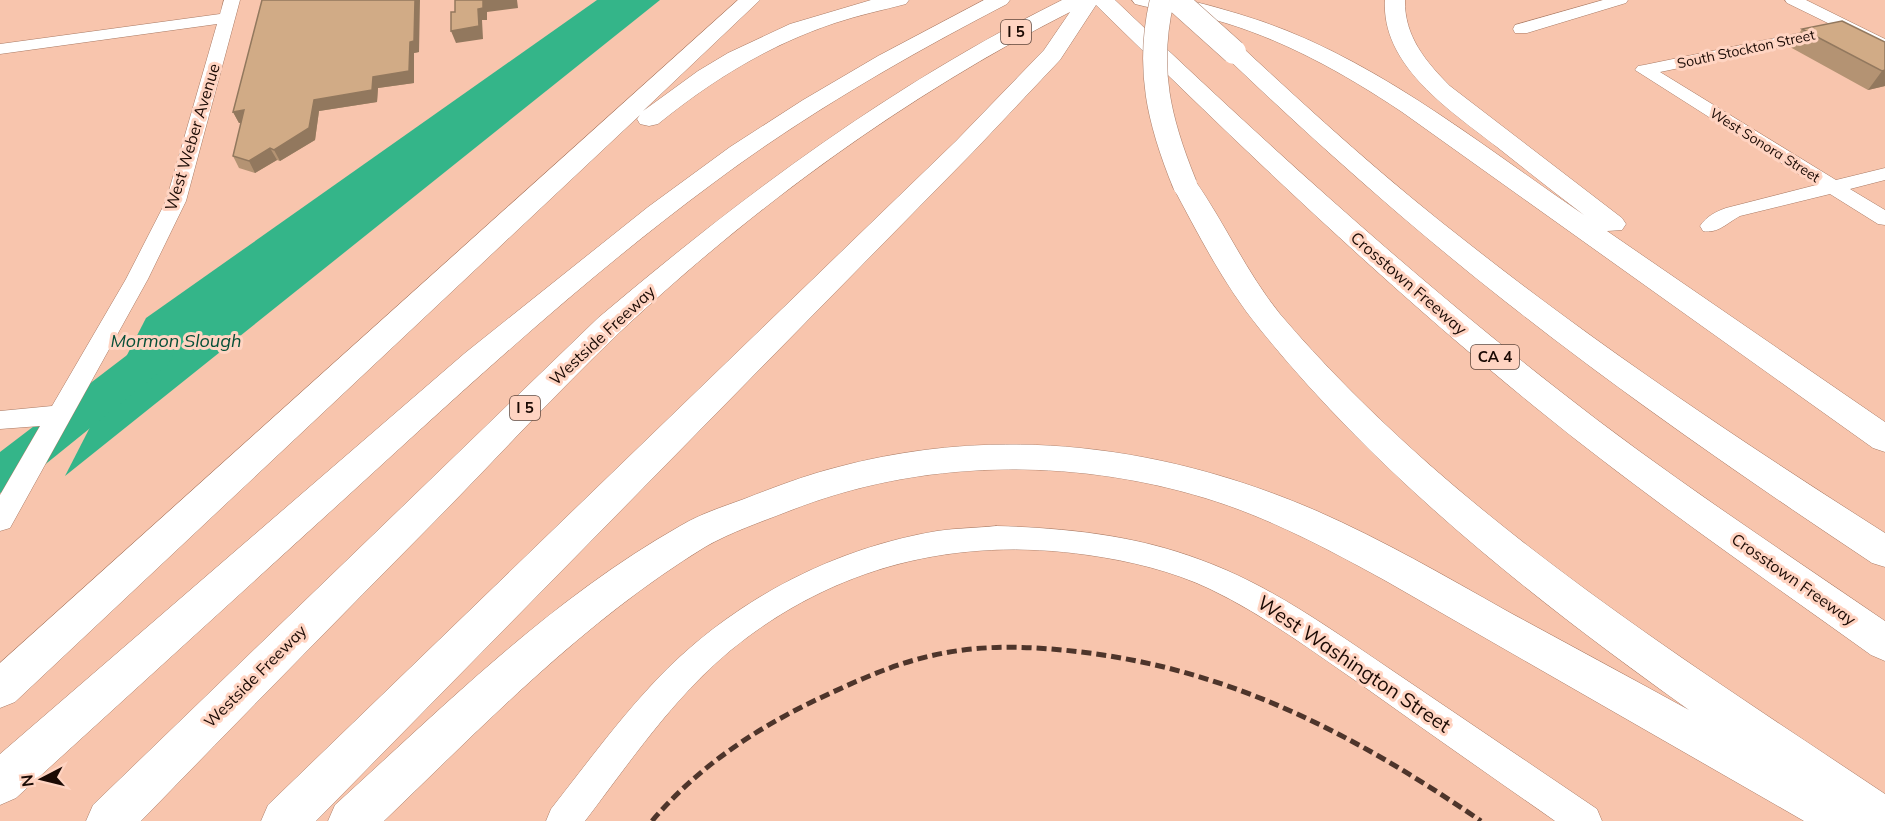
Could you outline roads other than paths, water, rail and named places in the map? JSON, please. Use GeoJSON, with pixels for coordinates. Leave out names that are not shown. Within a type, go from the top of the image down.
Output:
{"type":"FeatureCollection","features":[{"type":"Feature","properties":{"kind":"highway"},"geometry":{"type":"LineString","coordinates":[[0,689],[750,0]]}},
{"type":"Feature","properties":{"kind":"highway"},"geometry":{"type":"LineString","coordinates":[[308,406],[345,388],[653,115],[716,68],[746,50],[821,18],[899,0]]}},
{"type":"Feature","properties":{"kind":"highway","name":"I 5"},"geometry":{"type":"LineString","coordinates":[[0,783],[507,333],[705,177],[799,113],[891,57],[1000,0]]}},
{"type":"Feature","properties":{"kind":"highway","name":"Westside Freeway"},"geometry":{"type":"LineString","coordinates":[[122,808],[609,325],[771,191],[875,117],[955,66],[1078,0]]}},
{"type":"Feature","properties":{"kind":"highway"},"geometry":{"type":"LineString","coordinates":[[284,821],[965,146],[1052,55],[1089,0]]}},
{"type":"Feature","properties":{"kind":"highway","name":"Crosstown Freeway"},"geometry":{"type":"LineString","coordinates":[[1103,0],[1342,225],[1487,351],[1671,491],[1885,643]]}},
{"type":"Feature","properties":{"kind":"highway"},"geometry":{"type":"LineString","coordinates":[[1142,0],[1210,12],[1257,25],[1318,51],[1361,74],[1872,430]]}},
{"type":"Feature","properties":{"kind":"highway"},"geometry":{"type":"LineString","coordinates":[[1162,0],[1155,33],[1154,83],[1163,129],[1185,184],[1226,259],[1269,320],[1340,398],[1404,460],[1507,552],[1612,633],[1885,821]]}},
{"type":"Feature","properties":{"kind":"highway"},"geometry":{"type":"LineString","coordinates":[[1176,0],[1398,201],[1509,290],[1723,445],[1885,552]]}},
{"type":"Feature","properties":{"kind":"highway"},"geometry":{"type":"LineString","coordinates":[[1395,0],[1398,26],[1412,56],[1454,100],[1785,357],[1872,430]]}},
{"type":"Feature","properties":{"kind":"highway"},"geometry":{"type":"LineString","coordinates":[[351,821],[538,651],[615,588],[695,535],[786,494],[878,468],[965,456],[1053,456],[1134,465],[1205,483],[1275,508],[1366,551],[1821,806],[1857,821]]}},
{"type":"Feature","properties":{"kind":"street"},"geometry":{"type":"LineString","coordinates":[[1521,29],[1620,0]]}},
{"type":"Feature","properties":{"kind":"street"},"geometry":{"type":"LineString","coordinates":[[1793,0],[1885,46]]}},
{"type":"Feature","properties":{"kind":"street"},"geometry":{"type":"LineString","coordinates":[[0,49],[230,9]]}},
{"type":"Feature","properties":{"kind":"street","name":"West Weber Avenue"},"geometry":{"type":"LineString","coordinates":[[1,519],[62,414],[176,201],[230,9]]}},
{"type":"Feature","properties":{"kind":"street","name":"South Stockton Street"},"geometry":{"type":"LineString","coordinates":[[1644,70],[1848,28]]}},
{"type":"Feature","properties":{"kind":"street","name":"West Sonora Street"},"geometry":{"type":"LineString","coordinates":[[1644,70],[1885,219]]}},
{"type":"Feature","properties":{"kind":"street"},"geometry":{"type":"LineString","coordinates":[[1711,226],[1720,218],[1733,213],[1885,174]]}},
{"type":"Feature","properties":{"kind":"street"},"geometry":{"type":"LineString","coordinates":[[0,420],[62,414]]}},
{"type":"Feature","properties":{"kind":"street","name":"West Washington Street"},"geometry":{"type":"LineString","coordinates":[[563,821],[662,698],[719,642],[760,611],[795,590],[867,559],[946,541],[988,537],[1051,538],[1115,547],[1176,563],[1232,586],[1285,615],[1585,821]]}},
{"type":"Feature","properties":{"kind":"water","name":"Mormon Slough"},"geometry":{"type":"Polygon","coordinates":[[[597,0],[660,0],[65,476],[146,318],[597,0]]]}},
{"type":"Feature","properties":{"kind":"waterway","name":"Mormon Slough"},"geometry":{"type":"LineString","coordinates":[[0,476],[153,356]]}},
{"type":"Feature","properties":{"kind":"railway"},"geometry":{"type":"LineString","coordinates":[[652,821],[688,783],[729,751],[772,723],[818,699],[873,674],[915,660],[968,649],[1006,647],[1081,652],[1137,661],[1190,674],[1242,691],[1291,711],[1388,761],[1481,821]]}}]}
